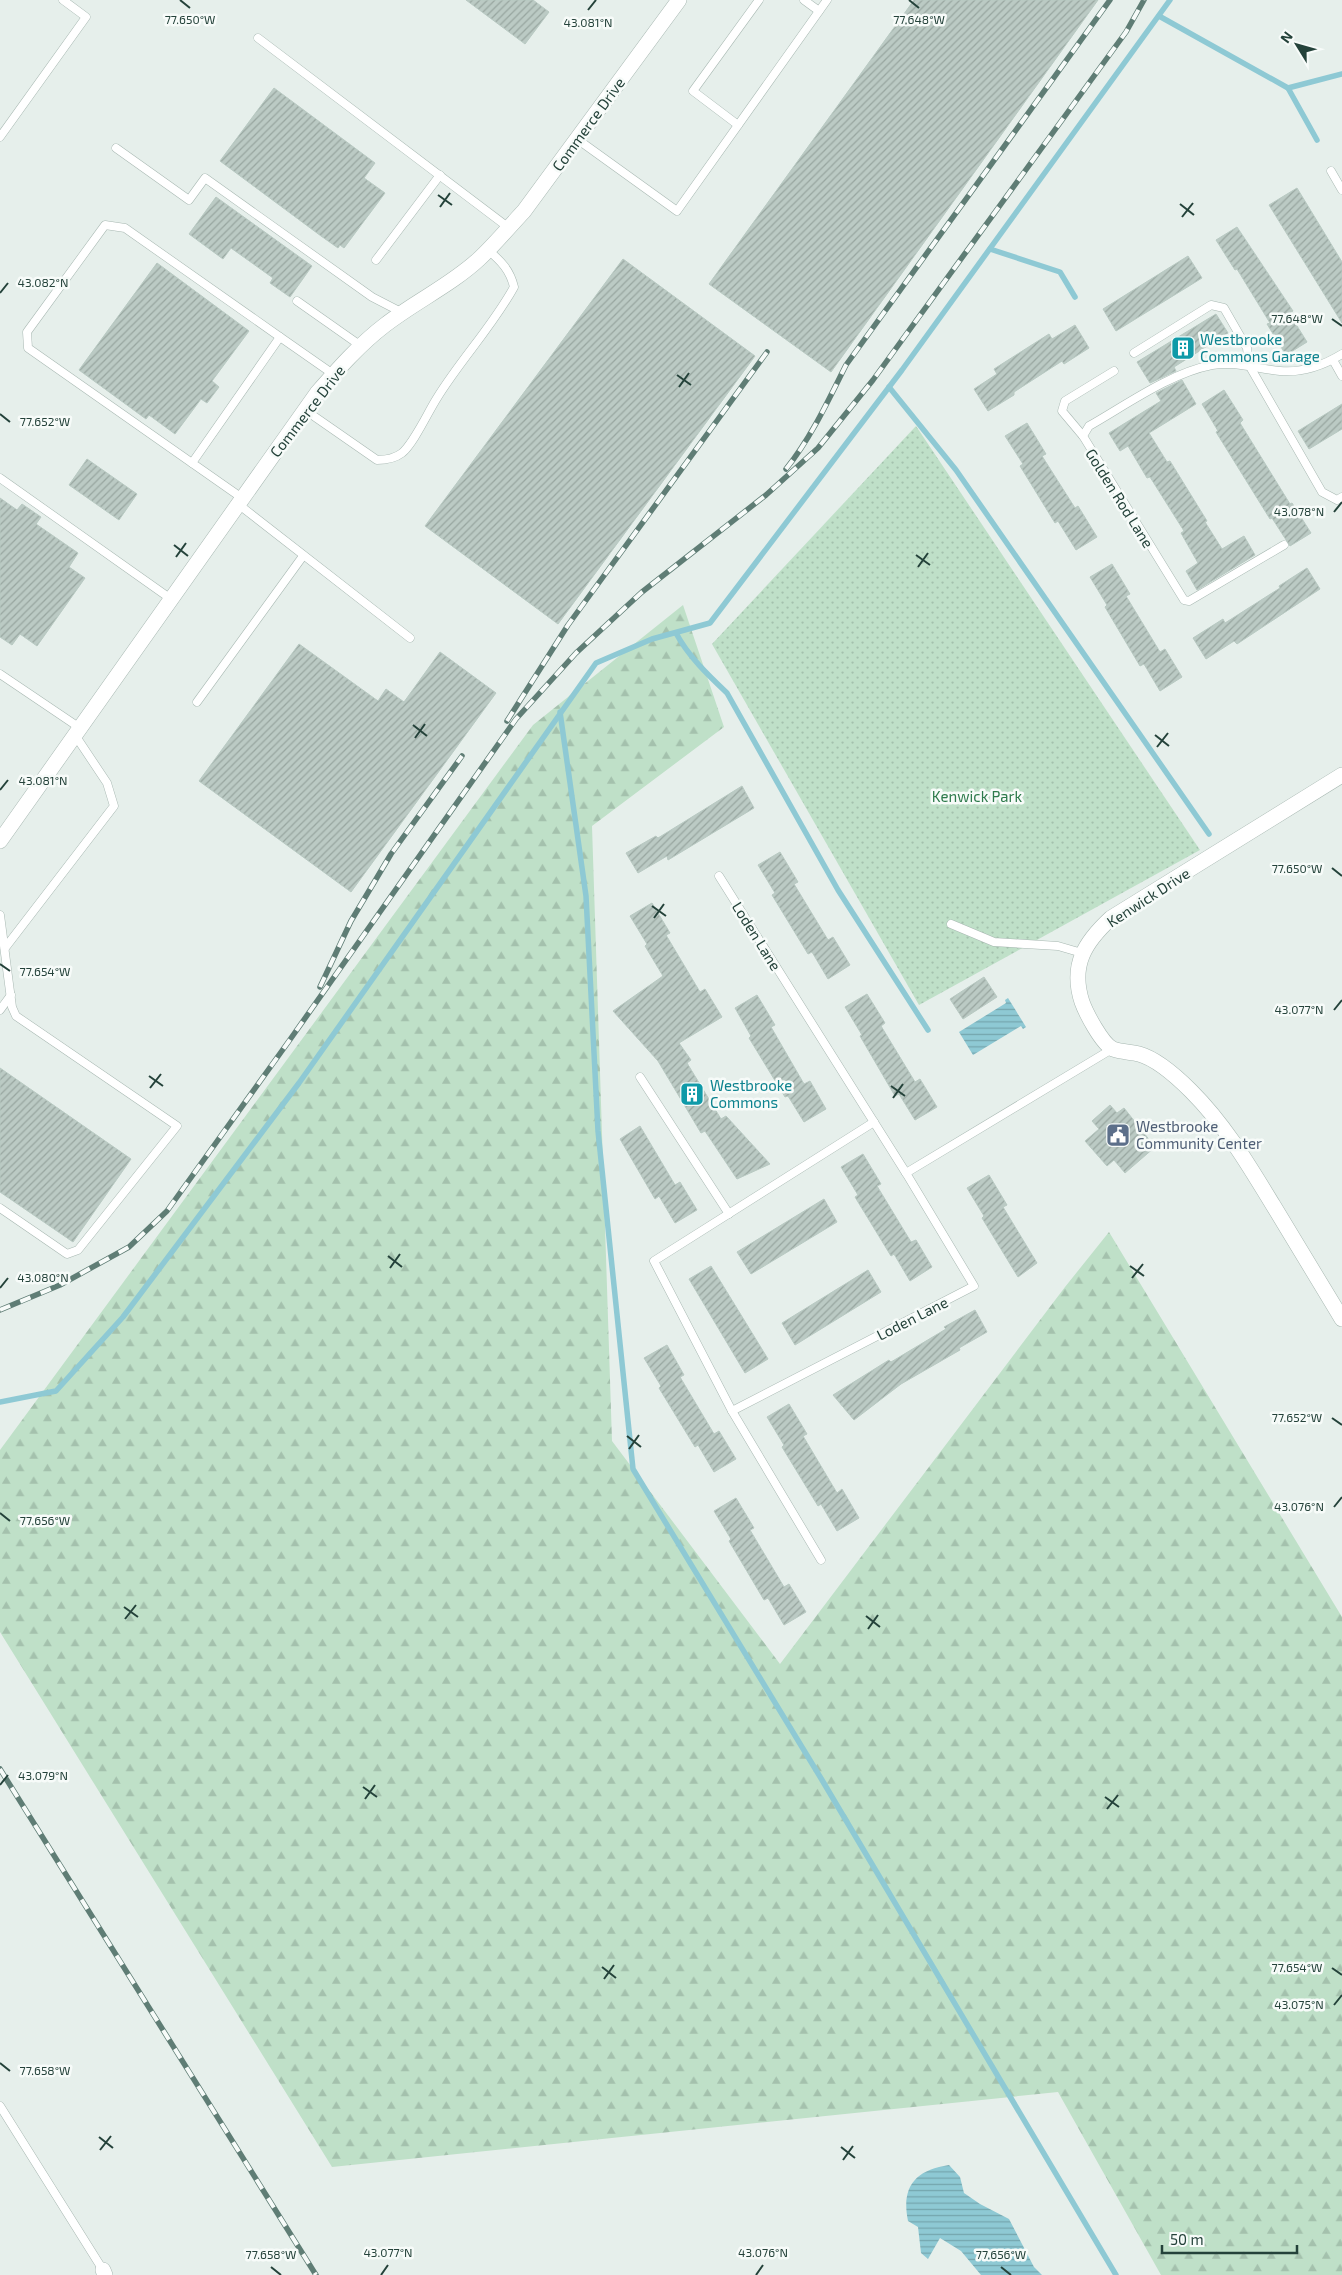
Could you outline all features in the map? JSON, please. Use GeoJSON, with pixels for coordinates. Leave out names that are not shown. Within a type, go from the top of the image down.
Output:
{"type":"FeatureCollection","features":[{"type":"Feature","properties":{"kind":"street","name":"Commerce Drive"},"geometry":{"type":"LineString","coordinates":[[0,841],[240,501],[333,374],[384,325],[449,283],[488,250],[509,228],[524,211],[679,0]]}},
{"type":"Feature","properties":{"kind":"street","name":"Kenwick Drive"},"geometry":{"type":"LineString","coordinates":[[1112,1049],[1101,1037],[1082,1002],[1078,983],[1079,964],[1082,953],[1095,933],[1110,918],[1342,775]]}},
{"type":"Feature","properties":{"kind":"street"},"geometry":{"type":"LineString","coordinates":[[1112,1049],[1141,1055],[1163,1068],[1189,1089],[1214,1114],[1236,1144],[1342,1319]]}},
{"type":"Feature","properties":{"kind":"lane"},"geometry":{"type":"LineString","coordinates":[[0,137],[86,17],[63,0]]}},
{"type":"Feature","properties":{"kind":"lane"},"geometry":{"type":"LineString","coordinates":[[738,125],[693,91],[759,0]]}},
{"type":"Feature","properties":{"kind":"lane"},"geometry":{"type":"LineString","coordinates":[[804,0],[819,11]]}},
{"type":"Feature","properties":{"kind":"lane"},"geometry":{"type":"LineString","coordinates":[[577,139],[677,211],[827,0]]}},
{"type":"Feature","properties":{"kind":"lane"},"geometry":{"type":"LineString","coordinates":[[258,38],[509,228]]}},
{"type":"Feature","properties":{"kind":"lane"},"geometry":{"type":"LineString","coordinates":[[116,148],[189,200],[204,178],[372,297],[403,313]]}},
{"type":"Feature","properties":{"kind":"lane"},"geometry":{"type":"LineString","coordinates":[[1331,172],[1342,190]]}},
{"type":"Feature","properties":{"kind":"lane"},"geometry":{"type":"LineString","coordinates":[[376,260],[440,175]]}},
{"type":"Feature","properties":{"kind":"lane"},"geometry":{"type":"LineString","coordinates":[[333,374],[125,228],[105,225],[26,332],[28,348],[192,463],[240,501],[303,556],[410,638]]}},
{"type":"Feature","properties":{"kind":"lane"},"geometry":{"type":"LineString","coordinates":[[305,410],[377,460],[390,460],[403,453],[436,398],[491,325],[514,287],[511,275],[503,263],[488,250]]}},
{"type":"Feature","properties":{"kind":"lane"},"geometry":{"type":"LineString","coordinates":[[297,301],[361,346]]}},
{"type":"Feature","properties":{"kind":"lane"},"geometry":{"type":"LineString","coordinates":[[1134,353],[1211,305],[1224,308],[1248,348],[1248,365],[1322,492],[1337,500],[1342,497]]}},
{"type":"Feature","properties":{"kind":"lane"},"geometry":{"type":"LineString","coordinates":[[192,463],[280,337]]}},
{"type":"Feature","properties":{"kind":"lane","name":"Golden Rod Lane"},"geometry":{"type":"LineString","coordinates":[[1284,545],[1189,601],[1184,600],[1083,436],[1089,426],[1171,380],[1210,366],[1223,364],[1248,365],[1281,371],[1295,370],[1333,360],[1342,354]]}},
{"type":"Feature","properties":{"kind":"lane"},"geometry":{"type":"LineString","coordinates":[[1333,360],[1342,376]]}},
{"type":"Feature","properties":{"kind":"lane"},"geometry":{"type":"LineString","coordinates":[[1083,436],[1062,411],[1065,401],[1114,371]]}},
{"type":"Feature","properties":{"kind":"lane"},"geometry":{"type":"LineString","coordinates":[[0,478],[171,599]]}},
{"type":"Feature","properties":{"kind":"lane"},"geometry":{"type":"LineString","coordinates":[[197,702],[303,556]]}},
{"type":"Feature","properties":{"kind":"lane"},"geometry":{"type":"LineString","coordinates":[[0,674],[78,731],[107,783],[114,806],[5,948]]}},
{"type":"Feature","properties":{"kind":"lane","name":"Loden Lane"},"geometry":{"type":"LineString","coordinates":[[720,876],[906,1173],[974,1286],[732,1411]]}},
{"type":"Feature","properties":{"kind":"lane"},"geometry":{"type":"LineString","coordinates":[[0,915],[11,995],[16,1016],[177,1126],[78,1250],[67,1254],[0,1208]]}},
{"type":"Feature","properties":{"kind":"lane"},"geometry":{"type":"LineString","coordinates":[[951,924],[994,942],[1058,946],[1082,953]]}},
{"type":"Feature","properties":{"kind":"lane"},"geometry":{"type":"LineString","coordinates":[[0,1010],[11,995]]}},
{"type":"Feature","properties":{"kind":"lane"},"geometry":{"type":"LineString","coordinates":[[906,1173],[1112,1049]]}},
{"type":"Feature","properties":{"kind":"lane"},"geometry":{"type":"LineString","coordinates":[[640,1077],[729,1214]]}},
{"type":"Feature","properties":{"kind":"lane"},"geometry":{"type":"LineString","coordinates":[[821,1560],[732,1411],[654,1261],[874,1122]]}},
{"type":"Feature","properties":{"kind":"lane"},"geometry":{"type":"LineString","coordinates":[[0,2106],[104,2272]]}},
{"type":"Feature","properties":{"kind":"green space","name":"Kenwick Park"},"geometry":{"type":"Polygon","coordinates":[[[916,426],[1200,850],[919,1005],[712,644],[916,426]]]}},
{"type":"Feature","properties":{"kind":"green space"},"geometry":{"type":"Polygon","coordinates":[[[683,605],[724,727],[592,826],[612,1441],[780,1664],[1065,1287],[1109,1232],[1342,1617],[1342,2275],[1161,2275],[1058,2092],[332,2167],[0,1632],[0,1450],[533,725],[683,605]]]}},
{"type":"Feature","properties":{"kind":"water"},"geometry":{"type":"Polygon","coordinates":[[[1008,998],[1026,1027],[1023,1029],[1021,1026],[973,1055],[959,1032],[1006,1003],[1005,1000],[1008,998]]]}},
{"type":"Feature","properties":{"kind":"water"},"geometry":{"type":"Polygon","coordinates":[[[949,2165],[960,2177],[964,2193],[980,2204],[1009,2219],[1034,2267],[1042,2275],[981,2275],[961,2251],[940,2238],[928,2259],[921,2253],[918,2227],[908,2221],[906,2209],[909,2190],[913,2182],[927,2171],[949,2165]]]}},
{"type":"Feature","properties":{"kind":"building"},"geometry":{"type":"Polygon","coordinates":[[[466,0],[533,0],[549,12],[525,44],[466,0]]]}},
{"type":"Feature","properties":{"kind":"building"},"geometry":{"type":"Polygon","coordinates":[[[914,0],[1098,0],[831,372],[709,284],[914,0]]]}},
{"type":"Feature","properties":{"kind":"building"},"geometry":{"type":"Polygon","coordinates":[[[274,88],[375,163],[364,178],[385,193],[344,248],[340,245],[338,248],[220,161],[274,88]]]}},
{"type":"Feature","properties":{"kind":"building"},"geometry":{"type":"Polygon","coordinates":[[[1297,188],[1342,262],[1342,323],[1269,205],[1297,188]]]}},
{"type":"Feature","properties":{"kind":"building"},"geometry":{"type":"Polygon","coordinates":[[[216,197],[312,266],[290,297],[270,283],[273,278],[231,248],[223,259],[189,234],[216,197]]]}},
{"type":"Feature","properties":{"kind":"building"},"geometry":{"type":"Polygon","coordinates":[[[1237,227],[1293,311],[1289,313],[1307,342],[1286,355],[1267,324],[1270,323],[1237,269],[1235,270],[1216,240],[1237,227]]]}},
{"type":"Feature","properties":{"kind":"building"},"geometry":{"type":"Polygon","coordinates":[[[1188,256],[1202,278],[1116,331],[1103,309],[1188,256]]]}},
{"type":"Feature","properties":{"kind":"building"},"geometry":{"type":"Polygon","coordinates":[[[623,259],[755,356],[558,624],[425,526],[623,259]]]}},
{"type":"Feature","properties":{"kind":"building"},"geometry":{"type":"Polygon","coordinates":[[[157,263],[249,331],[212,381],[219,387],[207,403],[201,399],[175,434],[149,415],[146,419],[79,370],[157,263]]]}},
{"type":"Feature","properties":{"kind":"building","name":"Westbrooke Commons Garage"},"geometry":{"type":"Polygon","coordinates":[[[1216,314],[1228,333],[1174,367],[1176,371],[1150,383],[1137,362],[1216,314]]]}},
{"type":"Feature","properties":{"kind":"building"},"geometry":{"type":"Polygon","coordinates":[[[1075,325],[1089,348],[1064,364],[1062,361],[988,411],[974,389],[997,374],[994,369],[1049,334],[1052,339],[1075,325]]]}},
{"type":"Feature","properties":{"kind":"building"},"geometry":{"type":"Polygon","coordinates":[[[1182,380],[1196,404],[1149,433],[1167,462],[1170,461],[1222,549],[1244,536],[1255,555],[1197,590],[1186,571],[1198,563],[1181,533],[1184,531],[1150,477],[1147,478],[1128,446],[1120,451],[1109,433],[1161,401],[1156,393],[1182,380]]]}},
{"type":"Feature","properties":{"kind":"building"},"geometry":{"type":"Polygon","coordinates":[[[1224,390],[1243,420],[1240,423],[1290,504],[1292,503],[1311,533],[1290,546],[1272,518],[1270,519],[1216,432],[1218,431],[1202,404],[1224,390]]]}},
{"type":"Feature","properties":{"kind":"building","name":"Westbrooke Commons Garage"},"geometry":{"type":"Polygon","coordinates":[[[1342,404],[1342,429],[1309,449],[1298,431],[1342,404]]]}},
{"type":"Feature","properties":{"kind":"building"},"geometry":{"type":"Polygon","coordinates":[[[1027,423],[1046,454],[1042,456],[1075,508],[1078,506],[1097,537],[1076,550],[1058,521],[1055,523],[1020,466],[1023,464],[1005,436],[1027,423]]]}},
{"type":"Feature","properties":{"kind":"building"},"geometry":{"type":"Polygon","coordinates":[[[87,459],[137,494],[119,520],[69,485],[87,459]]]}},
{"type":"Feature","properties":{"kind":"building"},"geometry":{"type":"Polygon","coordinates":[[[0,498],[17,510],[22,504],[41,517],[36,524],[78,553],[69,567],[85,578],[37,646],[20,634],[12,645],[0,637],[0,498]]]}},
{"type":"Feature","properties":{"kind":"building"},"geometry":{"type":"Polygon","coordinates":[[[1112,564],[1130,594],[1126,596],[1160,652],[1165,649],[1182,677],[1160,691],[1144,664],[1140,666],[1105,607],[1107,605],[1090,577],[1112,564]]]}},
{"type":"Feature","properties":{"kind":"building"},"geometry":{"type":"Polygon","coordinates":[[[1307,568],[1320,589],[1237,644],[1234,641],[1206,659],[1193,638],[1223,619],[1225,623],[1280,588],[1279,586],[1307,568]]]}},
{"type":"Feature","properties":{"kind":"building"},"geometry":{"type":"Polygon","coordinates":[[[299,644],[378,701],[386,689],[404,702],[440,652],[496,693],[351,892],[199,781],[299,644]]]}},
{"type":"Feature","properties":{"kind":"building"},"geometry":{"type":"Polygon","coordinates":[[[742,786],[754,808],[668,860],[667,856],[638,873],[626,853],[656,836],[658,838],[742,786]]]}},
{"type":"Feature","properties":{"kind":"building"},"geometry":{"type":"Polygon","coordinates":[[[780,852],[798,882],[794,884],[828,940],[833,937],[850,965],[828,979],[812,952],[808,954],[772,895],[775,893],[758,865],[780,852]]]}},
{"type":"Feature","properties":{"kind":"building"},"geometry":{"type":"Polygon","coordinates":[[[652,903],[670,933],[666,935],[700,992],[705,989],[722,1017],[679,1043],[691,1060],[687,1063],[721,1119],[726,1116],[770,1164],[737,1179],[705,1131],[701,1133],[658,1061],[613,1011],[663,976],[630,916],[652,903]]]}},
{"type":"Feature","properties":{"kind":"building"},"geometry":{"type":"Polygon","coordinates":[[[984,977],[997,997],[963,1019],[950,999],[984,977]]]}},
{"type":"Feature","properties":{"kind":"building"},"geometry":{"type":"Polygon","coordinates":[[[867,994],[885,1023],[881,1026],[915,1082],[920,1079],[937,1107],[915,1120],[899,1094],[895,1096],[845,1007],[867,994]]]}},
{"type":"Feature","properties":{"kind":"building","name":"Westbrooke Commons"},"geometry":{"type":"Polygon","coordinates":[[[757,995],[775,1025],[771,1027],[804,1084],[810,1081],[826,1109],[804,1122],[788,1096],[785,1097],[749,1038],[751,1036],[735,1008],[757,995]]]}},
{"type":"Feature","properties":{"kind":"building"},"geometry":{"type":"Polygon","coordinates":[[[0,1068],[131,1159],[73,1242],[0,1192],[0,1068]]]}},
{"type":"Feature","properties":{"kind":"building","name":"Westbrooke Community Center"},"geometry":{"type":"Polygon","coordinates":[[[1110,1105],[1117,1113],[1124,1108],[1155,1147],[1125,1173],[1114,1160],[1107,1166],[1085,1141],[1099,1129],[1092,1121],[1110,1105]]]}},
{"type":"Feature","properties":{"kind":"building"},"geometry":{"type":"Polygon","coordinates":[[[640,1126],[675,1185],[680,1182],[697,1210],[675,1223],[659,1196],[655,1199],[620,1139],[640,1126]]]}},
{"type":"Feature","properties":{"kind":"building"},"geometry":{"type":"Polygon","coordinates":[[[863,1154],[881,1184],[877,1186],[911,1242],[916,1240],[932,1267],[910,1281],[894,1254],[891,1256],[855,1197],[858,1195],[841,1167],[863,1154]]]}},
{"type":"Feature","properties":{"kind":"building"},"geometry":{"type":"Polygon","coordinates":[[[989,1175],[1007,1205],[1003,1207],[1037,1263],[1018,1277],[982,1218],[984,1216],[967,1188],[989,1175]]]}},
{"type":"Feature","properties":{"kind":"building"},"geometry":{"type":"Polygon","coordinates":[[[824,1199],[837,1222],[751,1274],[737,1252],[824,1199]]]}},
{"type":"Feature","properties":{"kind":"building"},"geometry":{"type":"Polygon","coordinates":[[[711,1266],[768,1359],[745,1373],[689,1279],[711,1266]]]}},
{"type":"Feature","properties":{"kind":"building"},"geometry":{"type":"Polygon","coordinates":[[[868,1270],[881,1292],[795,1345],[782,1323],[868,1270]]]}},
{"type":"Feature","properties":{"kind":"building"},"geometry":{"type":"Polygon","coordinates":[[[975,1310],[987,1332],[901,1384],[854,1420],[833,1395],[889,1360],[891,1362],[946,1329],[944,1327],[975,1310]]]}},
{"type":"Feature","properties":{"kind":"building"},"geometry":{"type":"Polygon","coordinates":[[[667,1345],[684,1375],[680,1377],[714,1434],[719,1431],[736,1459],[714,1472],[698,1445],[695,1447],[659,1388],[661,1386],[644,1358],[667,1345]]]}},
{"type":"Feature","properties":{"kind":"building"},"geometry":{"type":"Polygon","coordinates":[[[789,1404],[807,1434],[803,1436],[837,1493],[842,1489],[859,1518],[837,1531],[821,1504],[818,1506],[782,1447],[784,1445],[767,1417],[789,1404]]]}},
{"type":"Feature","properties":{"kind":"building"},"geometry":{"type":"Polygon","coordinates":[[[736,1498],[754,1528],[750,1530],[784,1587],[789,1584],[806,1612],[784,1625],[768,1598],[764,1600],[729,1541],[731,1539],[714,1511],[736,1498]]]}},
{"type":"Feature","properties":{"kind":"waterway"},"geometry":{"type":"LineString","coordinates":[[0,1402],[56,1391],[123,1317],[299,1083],[596,663],[652,639],[710,623],[902,370],[1170,0]]}},
{"type":"Feature","properties":{"kind":"waterway"},"geometry":{"type":"LineString","coordinates":[[1159,16],[1288,88],[1342,74]]}},
{"type":"Feature","properties":{"kind":"waterway"},"geometry":{"type":"LineString","coordinates":[[1288,88],[1317,140]]}},
{"type":"Feature","properties":{"kind":"waterway"},"geometry":{"type":"LineString","coordinates":[[990,249],[1060,272],[1075,297]]}},
{"type":"Feature","properties":{"kind":"waterway"},"geometry":{"type":"LineString","coordinates":[[889,387],[956,470],[1209,834]]}},
{"type":"Feature","properties":{"kind":"waterway"},"geometry":{"type":"LineString","coordinates":[[676,633],[692,657],[727,693],[838,890],[928,1030]]}},
{"type":"Feature","properties":{"kind":"waterway"},"geometry":{"type":"LineString","coordinates":[[560,712],[586,896],[598,1131],[633,1469],[822,1780],[1116,2275]]}},
{"type":"Feature","properties":{"kind":"railway"},"geometry":{"type":"LineString","coordinates":[[786,469],[811,432],[846,365],[1110,0]]}},
{"type":"Feature","properties":{"kind":"railway"},"geometry":{"type":"LineString","coordinates":[[0,1310],[60,1285],[129,1247],[167,1211],[516,719],[576,653],[642,592],[766,495],[818,448],[873,380],[1126,32],[1144,0]]}},
{"type":"Feature","properties":{"kind":"railway"},"geometry":{"type":"LineString","coordinates":[[507,721],[568,625],[767,352]]}},
{"type":"Feature","properties":{"kind":"railway"},"geometry":{"type":"LineString","coordinates":[[320,987],[351,921],[391,854],[462,756]]}},
{"type":"Feature","properties":{"kind":"railway"},"geometry":{"type":"LineString","coordinates":[[0,1769],[316,2275]]}},
{"type":"Feature","properties":{"kind":"place","name":"Westbrooke Commons Garage"},"geometry":{"type":"Point","coordinates":[1183,348]}},
{"type":"Feature","properties":{"kind":"place","name":"Westbrooke Commons"},"geometry":{"type":"Point","coordinates":[692,1094]}},
{"type":"Feature","properties":{"kind":"place","name":"Westbrooke Community Center"},"geometry":{"type":"Point","coordinates":[1118,1135]}}]}
